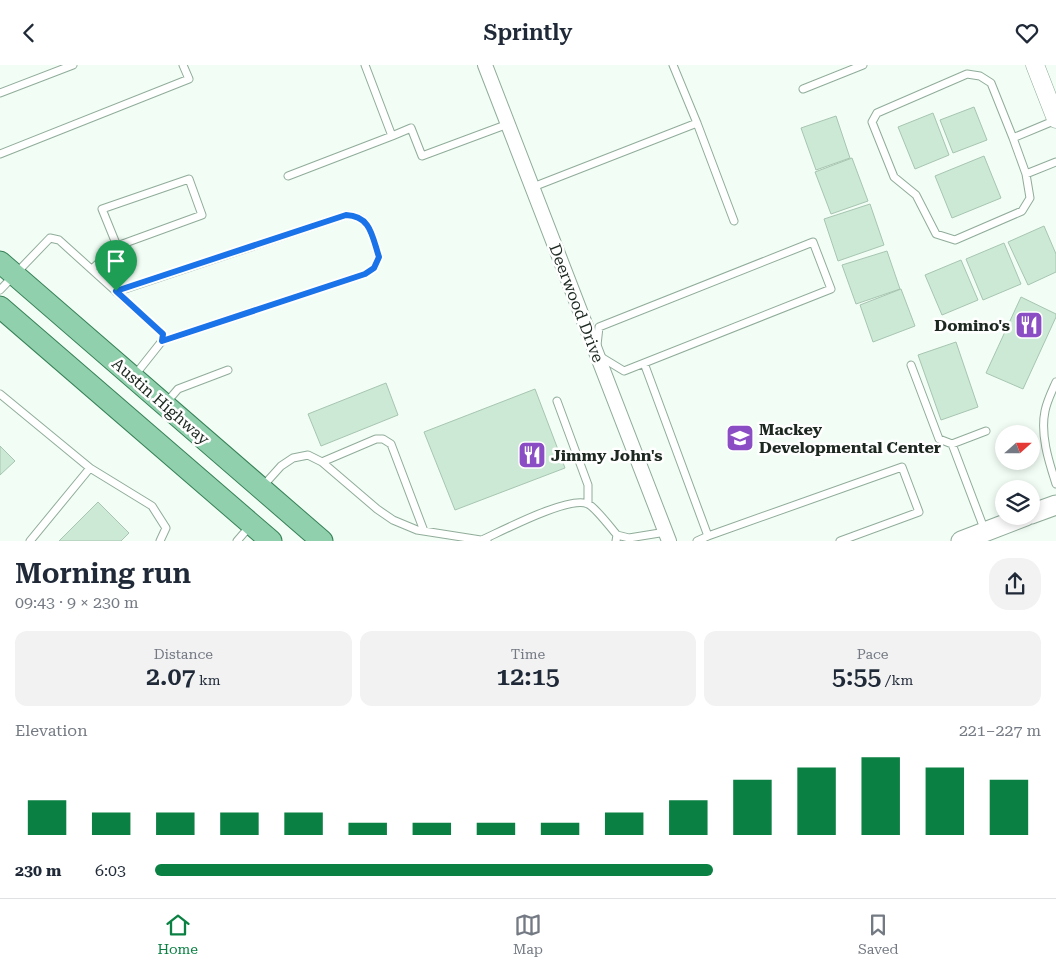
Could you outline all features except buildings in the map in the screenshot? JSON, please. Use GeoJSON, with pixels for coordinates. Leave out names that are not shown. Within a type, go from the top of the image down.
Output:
{"type":"FeatureCollection","features":[{"type":"Feature","properties":{"kind":"main road","name":"Austin Highway"},"geometry":{"type":"LineString","coordinates":[[5,276],[133,377],[322,541]]}},
{"type":"Feature","properties":{"kind":"main road","name":"Austin Highway"},"geometry":{"type":"LineString","coordinates":[[0,307],[272,541]]}},
{"type":"Feature","properties":{"kind":"main road"},"geometry":{"type":"LineString","coordinates":[[1040,511],[1056,505]]}},
{"type":"Feature","properties":{"kind":"main road"},"geometry":{"type":"LineString","coordinates":[[961,541],[1003,525]]}},
{"type":"Feature","properties":{"kind":"street","name":"Deerwood Drive"},"geometry":{"type":"LineString","coordinates":[[485,65],[667,536]]}},
{"type":"Feature","properties":{"kind":"street"},"geometry":{"type":"LineString","coordinates":[[1035,65],[1056,119]]}},
{"type":"Feature","properties":{"kind":"lane"},"geometry":{"type":"LineString","coordinates":[[0,93],[73,65]]}},
{"type":"Feature","properties":{"kind":"lane"},"geometry":{"type":"LineString","coordinates":[[0,154],[189,79],[184,65]]}},
{"type":"Feature","properties":{"kind":"lane"},"geometry":{"type":"LineString","coordinates":[[365,65],[392,136]]}},
{"type":"Feature","properties":{"kind":"lane"},"geometry":{"type":"LineString","coordinates":[[673,65],[734,221]]}},
{"type":"Feature","properties":{"kind":"lane"},"geometry":{"type":"LineString","coordinates":[[803,89],[863,65]]}},
{"type":"Feature","properties":{"kind":"lane"},"geometry":{"type":"LineString","coordinates":[[967,74],[980,76],[992,83],[1013,138],[1026,174],[1030,198],[1022,211],[954,240],[936,234],[916,195],[894,177],[872,122],[877,113],[967,74]]}},
{"type":"Feature","properties":{"kind":"lane"},"geometry":{"type":"LineString","coordinates":[[1013,138],[1056,119]]}},
{"type":"Feature","properties":{"kind":"lane"},"geometry":{"type":"LineString","coordinates":[[533,187],[697,123]]}},
{"type":"Feature","properties":{"kind":"lane"},"geometry":{"type":"LineString","coordinates":[[288,176],[411,128],[422,156],[509,124]]}},
{"type":"Feature","properties":{"kind":"lane"},"geometry":{"type":"LineString","coordinates":[[1026,174],[1056,162]]}},
{"type":"Feature","properties":{"kind":"lane"},"geometry":{"type":"LineString","coordinates":[[92,269],[116,246],[202,215],[189,179],[102,209],[116,246]]}},
{"type":"Feature","properties":{"kind":"lane"},"geometry":{"type":"LineString","coordinates":[[116,291],[346,215],[357,215],[367,222],[379,257],[374,268],[365,274],[162,341]]}},
{"type":"Feature","properties":{"kind":"lane"},"geometry":{"type":"LineString","coordinates":[[5,276],[50,238],[59,240],[163,334],[162,341],[133,377]]}},
{"type":"Feature","properties":{"kind":"lane"},"geometry":{"type":"LineString","coordinates":[[813,242],[831,289],[624,371],[596,353],[599,327],[813,242]]}},
{"type":"Feature","properties":{"kind":"lane"},"geometry":{"type":"LineString","coordinates":[[644,363],[708,536]]}},
{"type":"Feature","properties":{"kind":"lane"},"geometry":{"type":"LineString","coordinates":[[911,365],[939,439],[952,444],[986,431]]}},
{"type":"Feature","properties":{"kind":"lane"},"geometry":{"type":"LineString","coordinates":[[165,405],[178,389],[228,370]]}},
{"type":"Feature","properties":{"kind":"lane"},"geometry":{"type":"LineString","coordinates":[[1056,382],[1045,409],[1043,423],[1048,458],[1056,484]]}},
{"type":"Feature","properties":{"kind":"lane"},"geometry":{"type":"LineString","coordinates":[[0,394],[90,468],[152,506],[166,527],[160,541]]}},
{"type":"Feature","properties":{"kind":"lane"},"geometry":{"type":"LineString","coordinates":[[557,401],[588,485],[588,504],[616,538],[667,536]]}},
{"type":"Feature","properties":{"kind":"lane"},"geometry":{"type":"LineString","coordinates":[[322,462],[376,439],[383,439],[391,444],[424,531]]}},
{"type":"Feature","properties":{"kind":"lane"},"geometry":{"type":"LineString","coordinates":[[952,444],[985,532]]}},
{"type":"Feature","properties":{"kind":"lane"},"geometry":{"type":"LineString","coordinates":[[262,488],[281,466],[292,458],[308,455],[322,462],[377,509],[393,520],[417,530],[484,540],[558,507],[576,502],[588,504]]}},
{"type":"Feature","properties":{"kind":"lane"},"geometry":{"type":"LineString","coordinates":[[697,541],[902,467],[920,512],[840,541]]}},
{"type":"Feature","properties":{"kind":"lane"},"geometry":{"type":"LineString","coordinates":[[30,541],[90,468]]}},
{"type":"Feature","properties":{"kind":"lane"},"geometry":{"type":"LineString","coordinates":[[237,541],[252,524]]}},
{"type":"Feature","properties":{"kind":"place","name":"Domino's"},"geometry":{"type":"Point","coordinates":[1029,325]}},
{"type":"Feature","properties":{"kind":"place","name":"Mackey Developmental Center"},"geometry":{"type":"Point","coordinates":[740,438]}},
{"type":"Feature","properties":{"kind":"place","name":"Jimmy John's"},"geometry":{"type":"Point","coordinates":[532,455]}},
{"type":"Feature","properties":{"kind":"route"},"geometry":{"type":"LineString","coordinates":[[346,215],[357,215],[367,222],[379,257],[374,268],[365,274],[162,341],[163,334],[116,291],[346,215]]}}]}
